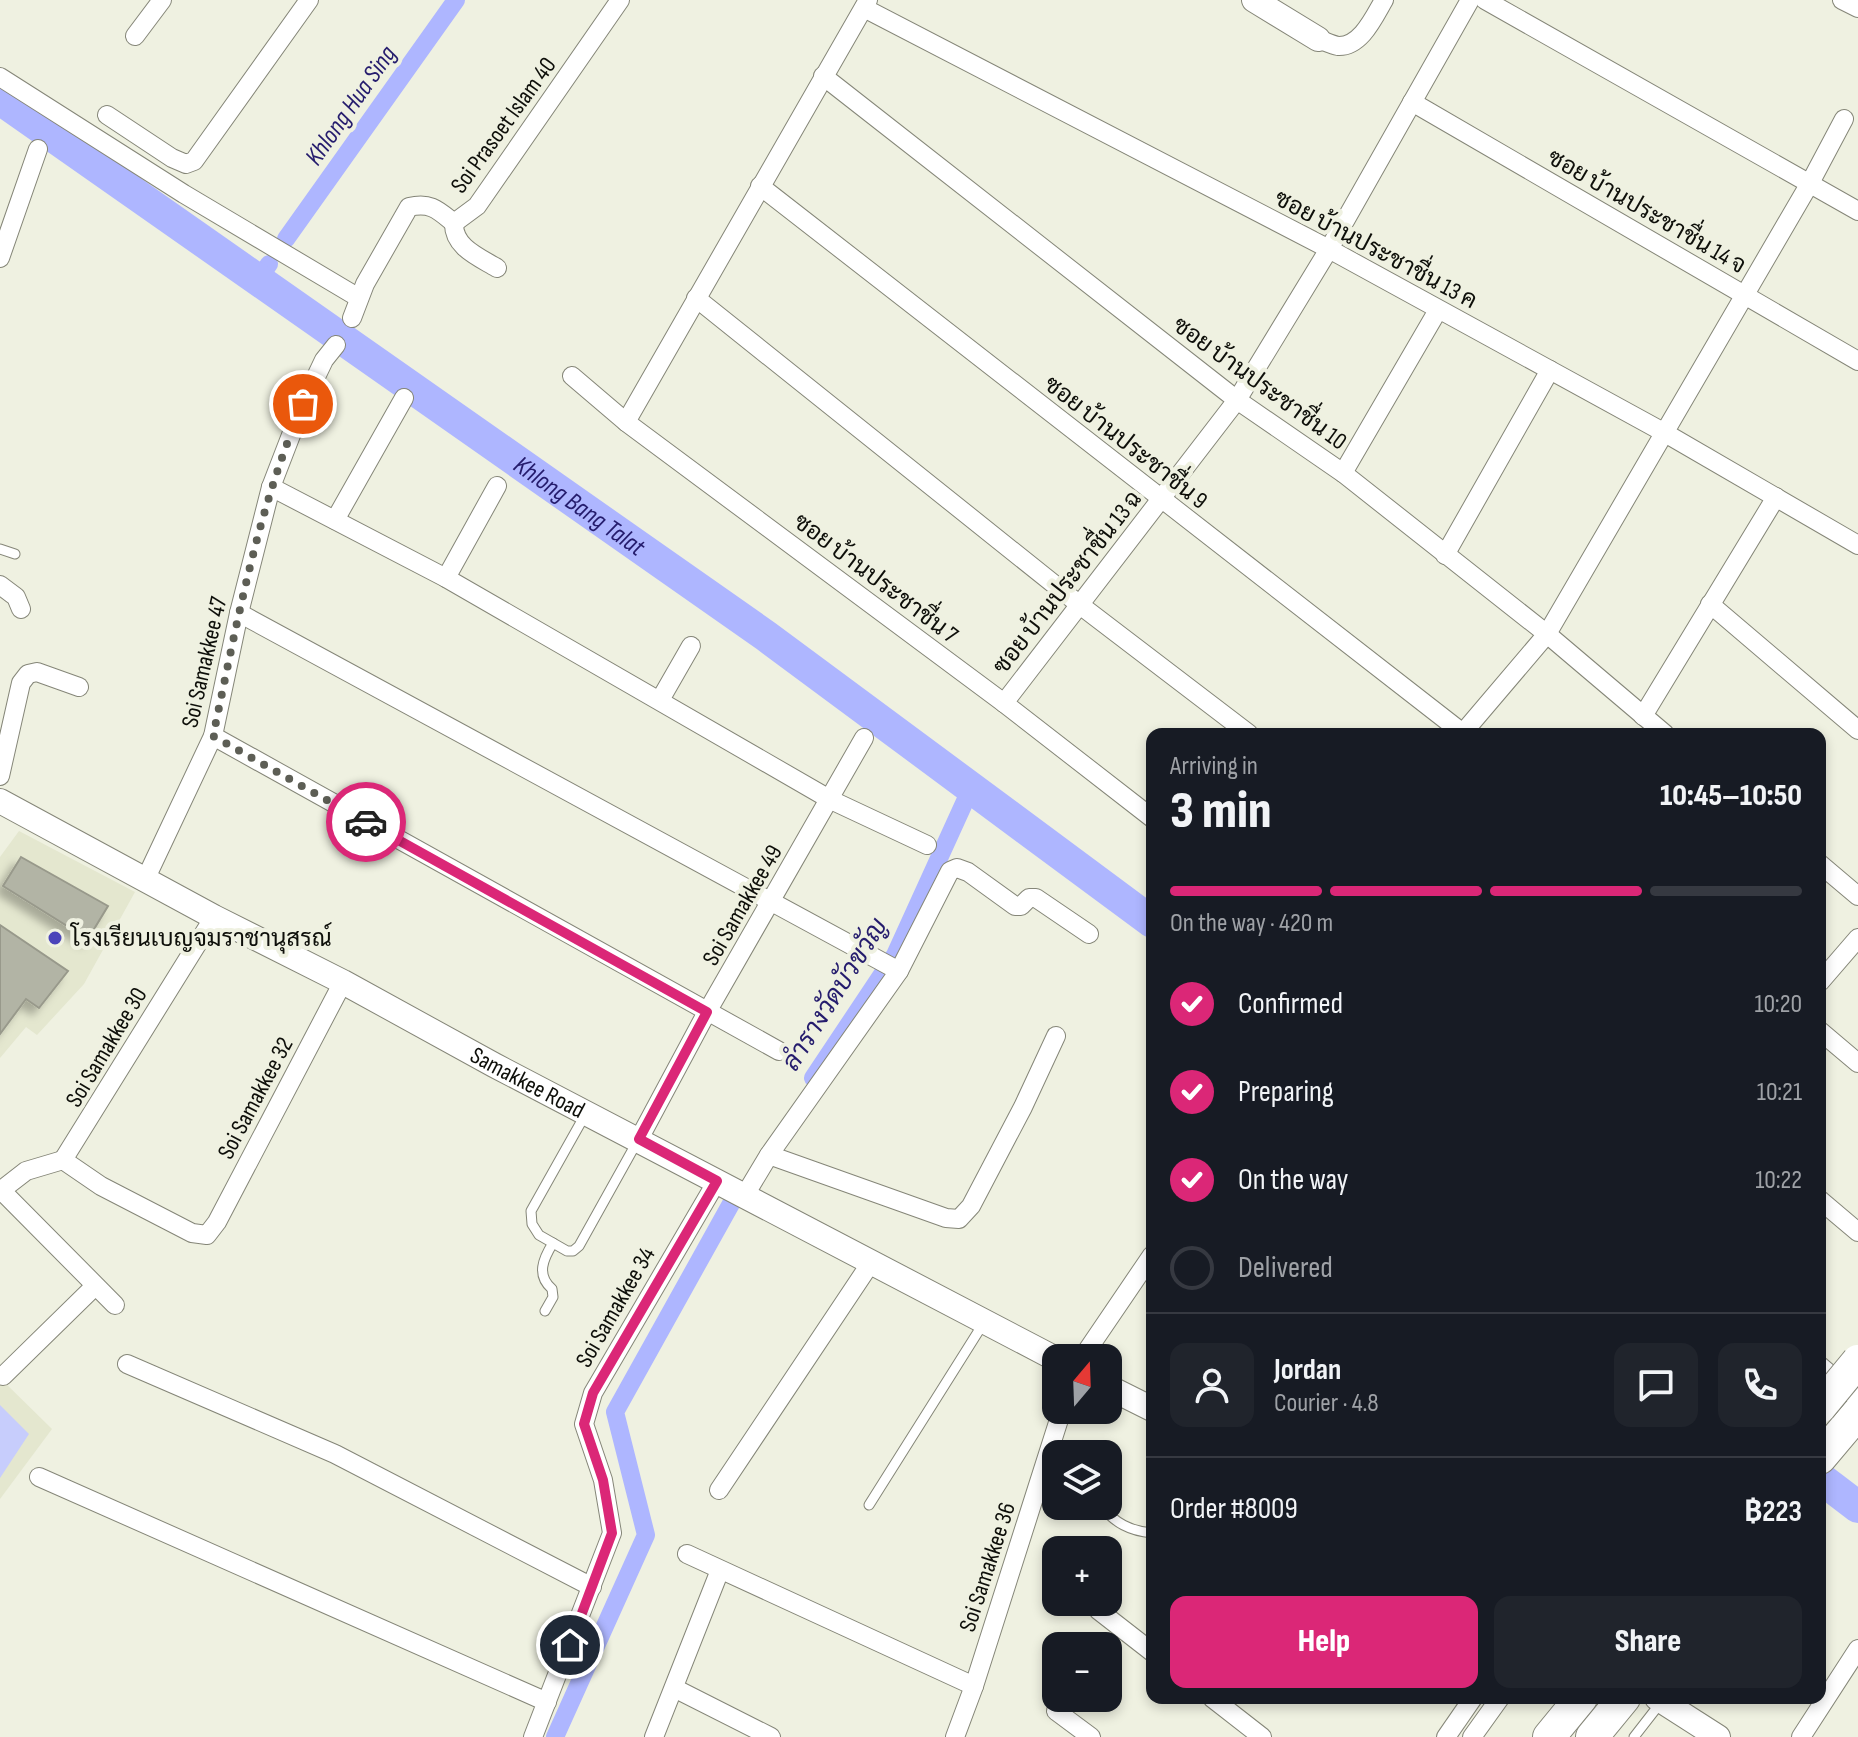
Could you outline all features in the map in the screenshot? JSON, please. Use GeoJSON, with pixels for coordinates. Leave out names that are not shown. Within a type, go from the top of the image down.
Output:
{"type":"FeatureCollection","features":[{"type":"Feature","properties":{"kind":"highway"},"geometry":{"type":"LineString","coordinates":[[1826,1400],[1858,1361]]}},
{"type":"Feature","properties":{"kind":"highway"},"geometry":{"type":"LineString","coordinates":[[1826,1451],[1858,1413]]}},
{"type":"Feature","properties":{"kind":"highway"},"geometry":{"type":"LineString","coordinates":[[1549,1737],[1576,1704]]}},
{"type":"Feature","properties":{"kind":"highway"},"geometry":{"type":"LineString","coordinates":[[1592,1737],[1619,1704]]}},
{"type":"Feature","properties":{"kind":"main road"},"geometry":{"type":"LineString","coordinates":[[1254,0],[1318,39]]}},
{"type":"Feature","properties":{"kind":"main road","name":"Samakkee Road"},"geometry":{"type":"LineString","coordinates":[[3,808],[146,878],[214,917],[1042,1352]]}},
{"type":"Feature","properties":{"kind":"main road"},"geometry":{"type":"LineString","coordinates":[[1122,1394],[1146,1406]]}},
{"type":"Feature","properties":{"kind":"main road"},"geometry":{"type":"LineString","coordinates":[[1668,1704],[1718,1737]]}},
{"type":"Feature","properties":{"kind":"street"},"geometry":{"type":"LineString","coordinates":[[135,36],[162,0]]}},
{"type":"Feature","properties":{"kind":"street"},"geometry":{"type":"LineString","coordinates":[[107,115],[172,158],[186,164],[194,161],[309,0]]}},
{"type":"Feature","properties":{"kind":"street","name":"Soi Prasoet Islam 40"},"geometry":{"type":"LineString","coordinates":[[359,298],[409,207],[422,204],[434,206],[454,223],[477,206],[620,0]]}},
{"type":"Feature","properties":{"kind":"street"},"geometry":{"type":"LineString","coordinates":[[1318,39],[1338,46],[1352,42],[1366,30],[1384,0]]}},
{"type":"Feature","properties":{"kind":"street","name":"ซอย บ้านประชาชื่น 13 ฉ"},"geometry":{"type":"LineString","coordinates":[[1004,703],[1237,400],[1279,335],[1470,0]]}},
{"type":"Feature","properties":{"kind":"street"},"geometry":{"type":"LineString","coordinates":[[1485,0],[1858,211]]}},
{"type":"Feature","properties":{"kind":"street"},"geometry":{"type":"LineString","coordinates":[[1842,0],[1858,8]]}},
{"type":"Feature","properties":{"kind":"street"},"geometry":{"type":"LineString","coordinates":[[626,422],[866,4]]}},
{"type":"Feature","properties":{"kind":"street","name":"ซอย บ้านประชาชื่น 13 ค"},"geometry":{"type":"LineString","coordinates":[[866,4],[1329,249],[1665,433],[1858,545]]}},
{"type":"Feature","properties":{"kind":"street","name":"ซอย บ้านประชาชื่น 10"},"geometry":{"type":"LineString","coordinates":[[823,76],[1237,400],[1343,473],[1547,634],[1658,728]]}},
{"type":"Feature","properties":{"kind":"street"},"geometry":{"type":"LineString","coordinates":[[0,77],[184,194],[359,298],[352,318]]}},
{"type":"Feature","properties":{"kind":"street","name":"ซอย บ้านประชาชื่น 14 จ"},"geometry":{"type":"LineString","coordinates":[[1412,102],[1858,361]]}},
{"type":"Feature","properties":{"kind":"street"},"geometry":{"type":"LineString","coordinates":[[1468,728],[1547,634],[1810,183],[1844,119]]}},
{"type":"Feature","properties":{"kind":"street"},"geometry":{"type":"LineString","coordinates":[[0,258],[8,210],[38,149]]}},
{"type":"Feature","properties":{"kind":"street","name":"ซอย บ้านประชาชื่น 9"},"geometry":{"type":"LineString","coordinates":[[760,186],[1455,728]]}},
{"type":"Feature","properties":{"kind":"street"},"geometry":{"type":"LineString","coordinates":[[454,223],[459,243],[497,268]]}},
{"type":"Feature","properties":{"kind":"street"},"geometry":{"type":"LineString","coordinates":[[696,298],[1080,605],[1241,728]]}},
{"type":"Feature","properties":{"kind":"street"},"geometry":{"type":"LineString","coordinates":[[1343,473],[1438,310]]}},
{"type":"Feature","properties":{"kind":"street","name":"Soi Samakkee 47"},"geometry":{"type":"LineString","coordinates":[[146,878],[213,736],[239,613],[271,487],[290,433],[324,360],[336,345]]}},
{"type":"Feature","properties":{"kind":"street"},"geometry":{"type":"LineString","coordinates":[[1445,555],[1550,370]]}},
{"type":"Feature","properties":{"kind":"street","name":"ซอย บ้านประชาชื่น 7"},"geometry":{"type":"LineString","coordinates":[[572,376],[626,422],[1004,703],[1146,813]]}},
{"type":"Feature","properties":{"kind":"street"},"geometry":{"type":"LineString","coordinates":[[335,520],[404,398]]}},
{"type":"Feature","properties":{"kind":"street"},"geometry":{"type":"LineString","coordinates":[[446,578],[497,486]]}},
{"type":"Feature","properties":{"kind":"street"},"geometry":{"type":"LineString","coordinates":[[271,487],[446,578],[831,800],[927,845]]}},
{"type":"Feature","properties":{"kind":"street"},"geometry":{"type":"LineString","coordinates":[[1643,716],[1776,497]]}},
{"type":"Feature","properties":{"kind":"street"},"geometry":{"type":"LineString","coordinates":[[0,585],[16,597],[21,609]]}},
{"type":"Feature","properties":{"kind":"street"},"geometry":{"type":"LineString","coordinates":[[1710,604],[1858,730]]}},
{"type":"Feature","properties":{"kind":"street"},"geometry":{"type":"LineString","coordinates":[[239,613],[892,967]]}},
{"type":"Feature","properties":{"kind":"street"},"geometry":{"type":"LineString","coordinates":[[660,700],[691,646]]}},
{"type":"Feature","properties":{"kind":"street"},"geometry":{"type":"LineString","coordinates":[[0,776],[21,683],[28,674],[37,672],[79,687]]}},
{"type":"Feature","properties":{"kind":"street"},"geometry":{"type":"LineString","coordinates":[[213,736],[779,1051]]}},
{"type":"Feature","properties":{"kind":"street","name":"Soi Samakkee 49"},"geometry":{"type":"LineString","coordinates":[[639,1139],[707,1012],[864,738]]}},
{"type":"Feature","properties":{"kind":"street"},"geometry":{"type":"LineString","coordinates":[[745,1195],[950,871],[957,868],[968,872],[1015,906],[1021,906],[1030,897],[1036,898],[1089,934]]}},
{"type":"Feature","properties":{"kind":"street"},"geometry":{"type":"LineString","coordinates":[[1826,869],[1858,896]]}},
{"type":"Feature","properties":{"kind":"street","name":"Soi Samakkee 30"},"geometry":{"type":"LineString","coordinates":[[63,1160],[214,917]]}},
{"type":"Feature","properties":{"kind":"street"},"geometry":{"type":"LineString","coordinates":[[1826,975],[1858,938]]}},
{"type":"Feature","properties":{"kind":"street","name":"Soi Samakkee 32"},"geometry":{"type":"LineString","coordinates":[[63,1160],[114,1193],[192,1233],[207,1235],[217,1222],[343,982]]}},
{"type":"Feature","properties":{"kind":"street"},"geometry":{"type":"LineString","coordinates":[[769,1155],[946,1218],[959,1219],[971,1206],[1056,1036]]}},
{"type":"Feature","properties":{"kind":"street"},"geometry":{"type":"LineString","coordinates":[[1826,1036],[1858,1063]]}},
{"type":"Feature","properties":{"kind":"street"},"geometry":{"type":"LineString","coordinates":[[63,1160],[26,1171],[0,1191],[115,1305]]}},
{"type":"Feature","properties":{"kind":"street","name":"Soi Samakkee 34"},"geometry":{"type":"LineString","coordinates":[[533,1737],[612,1533],[603,1480],[584,1424],[593,1393],[717,1181]]}},
{"type":"Feature","properties":{"kind":"street"},"geometry":{"type":"LineString","coordinates":[[1826,1205],[1858,1232]]}},
{"type":"Feature","properties":{"kind":"street"},"geometry":{"type":"LineString","coordinates":[[719,1490],[872,1261]]}},
{"type":"Feature","properties":{"kind":"street"},"geometry":{"type":"LineString","coordinates":[[1092,1344],[1146,1265]]}},
{"type":"Feature","properties":{"kind":"street"},"geometry":{"type":"LineString","coordinates":[[3,1376],[95,1286]]}},
{"type":"Feature","properties":{"kind":"street"},"geometry":{"type":"LineString","coordinates":[[127,1364],[335,1454],[592,1587]]}},
{"type":"Feature","properties":{"kind":"street"},"geometry":{"type":"LineString","coordinates":[[1826,1371],[1858,1398]]}},
{"type":"Feature","properties":{"kind":"street","name":"Soi Samakkee 36"},"geometry":{"type":"LineString","coordinates":[[955,1737],[1058,1424]]}},
{"type":"Feature","properties":{"kind":"street"},"geometry":{"type":"LineString","coordinates":[[39,1477],[547,1702]]}},
{"type":"Feature","properties":{"kind":"street"},"geometry":{"type":"LineString","coordinates":[[687,1554],[974,1686]]}},
{"type":"Feature","properties":{"kind":"street"},"geometry":{"type":"LineString","coordinates":[[654,1737],[720,1570]]}},
{"type":"Feature","properties":{"kind":"street"},"geometry":{"type":"LineString","coordinates":[[1106,1616],[1146,1647]]}},
{"type":"Feature","properties":{"kind":"street"},"geometry":{"type":"LineString","coordinates":[[1826,1698],[1858,1649]]}},
{"type":"Feature","properties":{"kind":"street"},"geometry":{"type":"LineString","coordinates":[[674,1688],[771,1737]]}},
{"type":"Feature","properties":{"kind":"street"},"geometry":{"type":"LineString","coordinates":[[1220,1704],[1262,1737]]}},
{"type":"Feature","properties":{"kind":"street"},"geometry":{"type":"LineString","coordinates":[[1446,1737],[1469,1704]]}},
{"type":"Feature","properties":{"kind":"street"},"geometry":{"type":"LineString","coordinates":[[1472,1737],[1496,1704]]}},
{"type":"Feature","properties":{"kind":"street"},"geometry":{"type":"LineString","coordinates":[[1801,1737],[1822,1704]]}},
{"type":"Feature","properties":{"kind":"street"},"geometry":{"type":"LineString","coordinates":[[1057,1712],[1091,1737]]}},
{"type":"Feature","properties":{"kind":"lane"},"geometry":{"type":"LineString","coordinates":[[0,549],[15,554]]}},
{"type":"Feature","properties":{"kind":"lane"},"geometry":{"type":"LineString","coordinates":[[586,1112],[531,1211],[532,1224],[539,1235],[567,1251],[579,1246],[639,1139]]}},
{"type":"Feature","properties":{"kind":"lane"},"geometry":{"type":"LineString","coordinates":[[545,1311],[553,1297],[552,1289],[545,1283],[541,1271],[553,1243]]}},
{"type":"Feature","properties":{"kind":"lane"},"geometry":{"type":"LineString","coordinates":[[869,1505],[985,1321]]}},
{"type":"Feature","properties":{"kind":"lane"},"geometry":{"type":"LineString","coordinates":[[1113,1520],[1130,1530],[1146,1532]]}},
{"type":"Feature","properties":{"kind":"lane"},"geometry":{"type":"LineString","coordinates":[[1634,1737],[1657,1704]]}},
{"type":"Feature","properties":{"kind":"shaded area","name":"โรงเรียนเบญจมราชานุสรณ์"},"geometry":{"type":"Polygon","coordinates":[[[19,831],[135,892],[84,984],[37,1035],[26,1027],[0,1058],[0,857],[19,831]]]}},
{"type":"Feature","properties":{"kind":"shaded area"},"geometry":{"type":"Polygon","coordinates":[[[0,1378],[52,1429],[0,1499],[0,1378]]]}},
{"type":"Feature","properties":{"kind":"shaded area"},"geometry":{"type":"Polygon","coordinates":[[[0,1405],[29,1434],[0,1478],[0,1405]]]}},
{"type":"Feature","properties":{"kind":"building"},"geometry":{"type":"Polygon","coordinates":[[[21,857],[108,906],[88,939],[3,886],[21,857]]]}},
{"type":"Feature","properties":{"kind":"building"},"geometry":{"type":"Polygon","coordinates":[[[0,925],[68,971],[39,1008],[26,999],[0,1034],[0,925]]]}},
{"type":"Feature","properties":{"kind":"waterway","name":"Khlong Hua Sing"},"geometry":{"type":"LineString","coordinates":[[286,239],[456,0]]}},
{"type":"Feature","properties":{"kind":"waterway","name":"Khlong Bang Talat"},"geometry":{"type":"LineString","coordinates":[[0,99],[766,636],[1146,918]]}},
{"type":"Feature","properties":{"kind":"waterway","name":"Khlong Hua Sing"},"geometry":{"type":"LineString","coordinates":[[258,280],[269,264]]}},
{"type":"Feature","properties":{"kind":"waterway","name":"ลำรางวัดบัวขวัญ"},"geometry":{"type":"LineString","coordinates":[[813,1078],[895,955],[971,788]]}},
{"type":"Feature","properties":{"kind":"waterway","name":"ลำรางวัดบัวขวัญ"},"geometry":{"type":"LineString","coordinates":[[555,1737],[646,1535],[615,1412],[732,1202]]}},
{"type":"Feature","properties":{"kind":"waterway","name":"Khlong Bang Talat"},"geometry":{"type":"LineString","coordinates":[[1826,1483],[1858,1507]]}},
{"type":"Feature","properties":{"kind":"way so far"},"geometry":{"type":"LineString","coordinates":[[303,404],[271,487],[239,613],[213,736],[366,822]]}},
{"type":"Feature","properties":{"kind":"place","name":"โรงเรียนเบญจมราชานุสรณ์"},"geometry":{"type":"Point","coordinates":[55,938]}},
{"type":"Feature","properties":{"kind":"route"},"geometry":{"type":"LineString","coordinates":[[366,822],[707,1012],[639,1139],[717,1181],[593,1393],[584,1424],[603,1480],[612,1533],[570,1645]]}}]}
